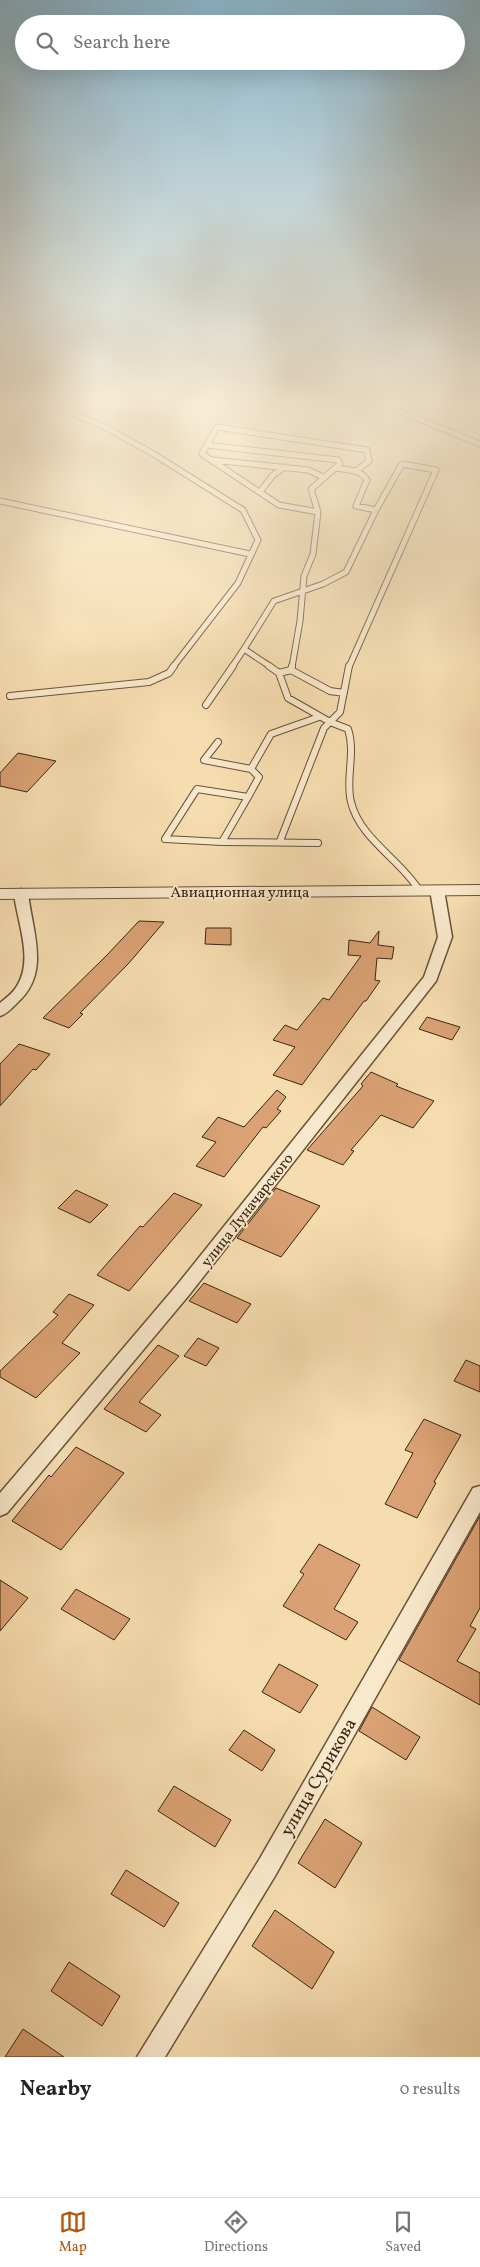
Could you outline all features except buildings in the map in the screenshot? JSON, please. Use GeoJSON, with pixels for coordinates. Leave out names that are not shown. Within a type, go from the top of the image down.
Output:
{"type":"FeatureCollection","features":[{"type":"Feature","properties":{"kind":"street","name":"улица Луначарского"},"geometry":{"type":"LineString","coordinates":[[0,1507],[183,1290],[431,978],[445,937],[428,890]]}},
{"type":"Feature","properties":{"kind":"street","name":"Авиационная улица"},"geometry":{"type":"LineString","coordinates":[[0,894],[480,890]]}},
{"type":"Feature","properties":{"kind":"street"},"geometry":{"type":"LineString","coordinates":[[0,1011],[24,986],[32,961],[30,937],[22,908],[21,893]]}},
{"type":"Feature","properties":{"kind":"street","name":"улица Сурикова"},"geometry":{"type":"LineString","coordinates":[[150,2057],[266,1868],[480,1494]]}},
{"type":"Feature","properties":{"kind":"lane"},"geometry":{"type":"LineString","coordinates":[[0,501],[117,528],[250,554]]}},
{"type":"Feature","properties":{"kind":"lane"},"geometry":{"type":"LineString","coordinates":[[10,696],[149,682],[169,673],[238,583],[258,540],[243,510],[229,501]]}},
{"type":"Feature","properties":{"kind":"lane"},"geometry":{"type":"LineString","coordinates":[[273,501],[279,505],[318,512]]}},
{"type":"Feature","properties":{"kind":"lane"},"geometry":{"type":"LineString","coordinates":[[291,670],[300,621],[304,576],[313,554],[318,512],[315,501]]}},
{"type":"Feature","properties":{"kind":"lane"},"geometry":{"type":"LineString","coordinates":[[358,501],[356,506],[376,510]]}},
{"type":"Feature","properties":{"kind":"lane"},"geometry":{"type":"LineString","coordinates":[[206,705],[274,601],[346,572],[381,501]]}},
{"type":"Feature","properties":{"kind":"lane"},"geometry":{"type":"LineString","coordinates":[[280,841],[324,728],[340,712],[350,664],[422,501]]}},
{"type":"Feature","properties":{"kind":"lane"},"geometry":{"type":"LineString","coordinates":[[244,649],[279,673],[288,698],[319,717],[348,729],[353,740],[351,802],[360,823],[382,850],[428,890]]}},
{"type":"Feature","properties":{"kind":"lane"},"geometry":{"type":"LineString","coordinates":[[279,673],[291,670],[330,691],[344,693]]}},
{"type":"Feature","properties":{"kind":"lane"},"geometry":{"type":"LineString","coordinates":[[251,769],[271,734],[319,717]]}},
{"type":"Feature","properties":{"kind":"lane"},"geometry":{"type":"LineString","coordinates":[[218,742],[204,760],[251,769],[259,777],[222,842]]}},
{"type":"Feature","properties":{"kind":"lane"},"geometry":{"type":"LineString","coordinates":[[248,797],[196,789],[165,839],[222,842],[280,841],[318,843]]}}]}
